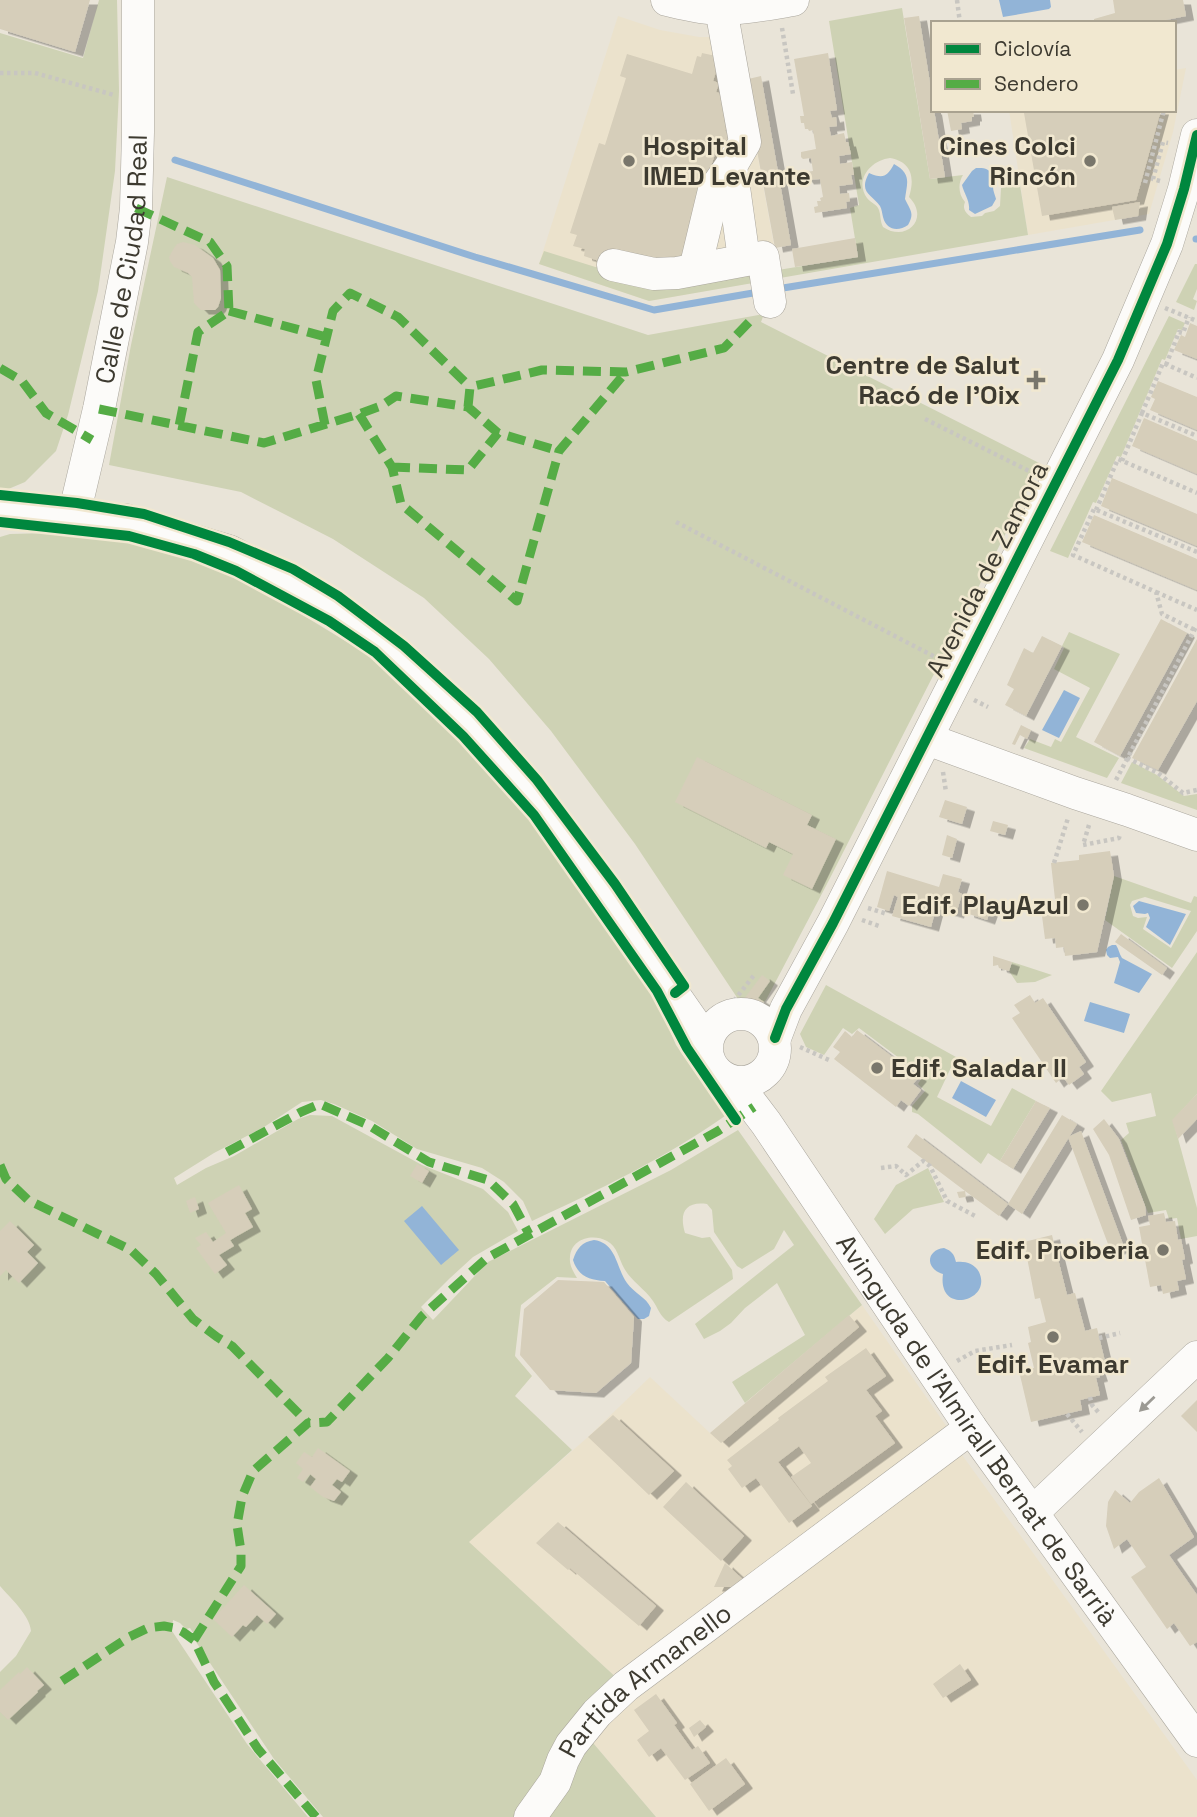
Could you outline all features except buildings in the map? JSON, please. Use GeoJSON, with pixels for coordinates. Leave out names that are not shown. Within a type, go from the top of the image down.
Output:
{"type":"FeatureCollection","features":[{"type":"Feature","properties":{"kind":"street","name":"Calle de Ciudad Real"},"geometry":{"type":"LineString","coordinates":[[74,515],[99,409],[132,242],[136,208],[139,101],[138,0]]}},
{"type":"Feature","properties":{"kind":"street"},"geometry":{"type":"LineString","coordinates":[[667,0],[721,9],[786,1]]}},
{"type":"Feature","properties":{"kind":"street"},"geometry":{"type":"LineString","coordinates":[[613,265],[654,274],[695,269],[761,270],[738,154],[721,9]]}},
{"type":"Feature","properties":{"kind":"street","name":"Avenida de Zamora"},"geometry":{"type":"LineString","coordinates":[[756,1019],[833,923],[1118,360],[1167,244],[1197,135]]}},
{"type":"Feature","properties":{"kind":"street"},"geometry":{"type":"LineString","coordinates":[[695,269],[714,190],[738,154]]}},
{"type":"Feature","properties":{"kind":"street"},"geometry":{"type":"LineString","coordinates":[[4,513],[126,520],[229,551],[299,587],[402,658],[466,720],[553,821],[707,1042]]}},
{"type":"Feature","properties":{"kind":"street"},"geometry":{"type":"LineString","coordinates":[[927,739],[1097,812],[1197,835]]}},
{"type":"Feature","properties":{"kind":"street"},"geometry":{"type":"LineString","coordinates":[[686,1010],[756,1019],[776,1049],[774,1061],[750,1078],[727,1080],[710,1064],[707,1042],[711,1031],[719,1022],[756,1019]]}},
{"type":"Feature","properties":{"kind":"street","name":"Avinguda de l'Almirall Bernat de Sarrià"},"geometry":{"type":"LineString","coordinates":[[750,1078],[761,1116],[892,1313],[971,1429],[1197,1741]]}},
{"type":"Feature","properties":{"kind":"street"},"geometry":{"type":"LineString","coordinates":[[1032,1513],[1197,1357]]}},
{"type":"Feature","properties":{"kind":"street","name":"Partida Armanello"},"geometry":{"type":"LineString","coordinates":[[530,1817],[555,1782],[571,1745],[597,1713],[626,1686],[971,1429]]}},
{"type":"Feature","properties":{"kind":"path"},"geometry":{"type":"LineString","coordinates":[[957,0],[960,21]]}},
{"type":"Feature","properties":{"kind":"path"},"geometry":{"type":"LineString","coordinates":[[786,1],[793,94]]}},
{"type":"Feature","properties":{"kind":"path"},"geometry":{"type":"LineString","coordinates":[[0,73],[35,73],[139,101]]}},
{"type":"Feature","properties":{"kind":"path"},"geometry":{"type":"LineString","coordinates":[[1145,183],[1164,112]]}},
{"type":"Feature","properties":{"kind":"path"},"geometry":{"type":"LineString","coordinates":[[1154,176],[1153,159],[1162,145]]}},
{"type":"Feature","properties":{"kind":"path"},"geometry":{"type":"LineString","coordinates":[[1145,299],[1197,321]]}},
{"type":"Feature","properties":{"kind":"path"},"geometry":{"type":"LineString","coordinates":[[1166,365],[1179,332],[1184,333],[1189,317]]}},
{"type":"Feature","properties":{"kind":"path"},"geometry":{"type":"LineString","coordinates":[[1122,461],[1163,363],[1197,378]]}},
{"type":"Feature","properties":{"kind":"path"},"geometry":{"type":"LineString","coordinates":[[1142,413],[1197,436]]}},
{"type":"Feature","properties":{"kind":"path"},"geometry":{"type":"LineString","coordinates":[[925,419],[1056,484]]}},
{"type":"Feature","properties":{"kind":"path"},"geometry":{"type":"LineString","coordinates":[[1197,493],[1118,459],[1073,555],[1197,610]]}},
{"type":"Feature","properties":{"kind":"path"},"geometry":{"type":"LineString","coordinates":[[1096,510],[1197,552]]}},
{"type":"Feature","properties":{"kind":"path"},"geometry":{"type":"LineString","coordinates":[[676,522],[962,670]]}},
{"type":"Feature","properties":{"kind":"path"},"geometry":{"type":"LineString","coordinates":[[1097,812],[1120,835],[1083,845],[1090,822],[1128,758],[1196,628],[1162,614],[1156,592]]}},
{"type":"Feature","properties":{"kind":"path"},"geometry":{"type":"LineString","coordinates":[[1128,758],[1158,773],[1183,793],[1197,790]]}},
{"type":"Feature","properties":{"kind":"path"},"geometry":{"type":"LineString","coordinates":[[1054,863],[1097,812]]}},
{"type":"Feature","properties":{"kind":"path"},"geometry":{"type":"LineString","coordinates":[[755,974],[733,1002],[756,1019]]}},
{"type":"Feature","properties":{"kind":"path"},"geometry":{"type":"LineString","coordinates":[[881,1168],[896,1166],[905,1175],[923,1161],[930,1166],[947,1201],[977,1217]]}},
{"type":"Feature","properties":{"kind":"path"},"geometry":{"type":"LineString","coordinates":[[1100,1338],[1120,1333]]}},
{"type":"Feature","properties":{"kind":"path"},"geometry":{"type":"LineString","coordinates":[[935,1373],[975,1351],[1012,1345]]}},
{"type":"Feature","properties":{"kind":"path"},"geometry":{"type":"LineString","coordinates":[[1090,1397],[1095,1408]]}},
{"type":"Feature","properties":{"kind":"path"},"geometry":{"type":"LineString","coordinates":[[1067,1414],[1077,1427]]}},
{"type":"Feature","properties":{"kind":"shaded area"},"geometry":{"type":"Polygon","coordinates":[[[618,16],[660,30],[699,37],[736,37],[780,278],[649,301],[539,264],[618,16]]]}},
{"type":"Feature","properties":{"kind":"shaded area","name":"Cines Colci Rincón"},"geometry":{"type":"Polygon","coordinates":[[[1186,68],[1173,132],[1149,214],[1028,235],[1009,112],[1176,112],[1176,70],[1186,68]]]}},
{"type":"Feature","properties":{"kind":"shaded area"},"geometry":{"type":"Polygon","coordinates":[[[862,1305],[947,1427],[620,1681],[468,1542],[588,1437],[650,1377],[710,1433],[862,1305]]]}},
{"type":"Feature","properties":{"kind":"shaded area"},"geometry":{"type":"Polygon","coordinates":[[[957,1448],[1197,1780],[1197,1817],[656,1817],[588,1737],[957,1448]]]}},
{"type":"Feature","properties":{"kind":"green space"},"geometry":{"type":"Polygon","coordinates":[[[99,0],[117,0],[119,91],[115,171],[98,291],[68,415],[56,451],[25,482],[6,490],[0,489],[0,33],[83,58],[99,0]]]}},
{"type":"Feature","properties":{"kind":"green space"},"geometry":{"type":"Polygon","coordinates":[[[902,8],[930,179],[963,175],[960,192],[965,202],[965,211],[971,217],[982,216],[1000,206],[1001,188],[1020,185],[1028,235],[780,278],[778,270],[858,257],[850,208],[859,205],[829,21],[902,8]],[[890,158],[871,167],[862,184],[867,198],[878,208],[883,227],[900,232],[913,226],[917,213],[909,197],[912,183],[910,172],[897,160],[890,158]]]}},
{"type":"Feature","properties":{"kind":"green space"},"geometry":{"type":"Polygon","coordinates":[[[167,177],[648,335],[764,314],[761,322],[1041,464],[766,1000],[755,1006],[742,1005],[635,844],[551,731],[489,659],[424,598],[333,539],[241,492],[109,465],[131,345],[167,177]]]}},
{"type":"Feature","properties":{"kind":"green space"},"geometry":{"type":"Polygon","coordinates":[[[544,251],[650,284],[750,268],[753,283],[649,301],[539,264],[544,251]]]}},
{"type":"Feature","properties":{"kind":"green space"},"geometry":{"type":"Polygon","coordinates":[[[1195,264],[1197,289],[1193,299],[1197,301],[1194,310],[1176,302],[1195,264]]]}},
{"type":"Feature","properties":{"kind":"green space"},"geometry":{"type":"Polygon","coordinates":[[[1169,316],[1185,323],[1182,330],[1178,329],[1165,360],[1162,359],[1121,457],[1117,456],[1068,558],[1050,551],[1169,316]]]}},
{"type":"Feature","properties":{"kind":"green space"},"geometry":{"type":"Polygon","coordinates":[[[49,533],[102,537],[196,561],[260,589],[365,653],[461,739],[551,846],[655,995],[676,1045],[725,1116],[656,1159],[532,1221],[523,1201],[504,1182],[482,1168],[417,1149],[372,1121],[321,1100],[302,1102],[264,1127],[214,1153],[174,1178],[177,1185],[310,1115],[332,1116],[422,1165],[483,1189],[508,1212],[518,1231],[473,1257],[421,1307],[433,1320],[488,1262],[671,1170],[738,1130],[862,1305],[745,1403],[732,1382],[805,1335],[777,1283],[745,1308],[731,1323],[704,1339],[695,1324],[794,1245],[784,1230],[774,1249],[742,1269],[737,1266],[714,1232],[712,1210],[707,1204],[693,1204],[684,1214],[685,1233],[702,1238],[710,1237],[732,1270],[733,1279],[669,1322],[627,1273],[613,1246],[607,1241],[595,1238],[583,1239],[571,1251],[570,1263],[577,1278],[557,1277],[521,1305],[515,1356],[532,1376],[515,1396],[572,1450],[469,1542],[620,1681],[520,1817],[323,1817],[274,1759],[192,1636],[194,1634],[190,1628],[186,1629],[173,1620],[172,1631],[247,1744],[308,1817],[0,1817],[0,1672],[16,1656],[31,1631],[23,1613],[0,1586],[0,537],[10,534],[49,533]]]}},
{"type":"Feature","properties":{"kind":"green space"},"geometry":{"type":"Polygon","coordinates":[[[1069,632],[1120,654],[1076,737],[1119,758],[1107,778],[1024,748],[1030,739],[1051,747],[1055,739],[1061,742],[1090,688],[1054,669],[1069,632]]]}},
{"type":"Feature","properties":{"kind":"green space"},"geometry":{"type":"Polygon","coordinates":[[[1132,762],[1157,775],[1184,796],[1197,794],[1197,810],[1121,783],[1132,762]]]}},
{"type":"Feature","properties":{"kind":"green space"},"geometry":{"type":"Polygon","coordinates":[[[1114,876],[1191,903],[1194,896],[1197,897],[1197,931],[1172,968],[1105,920],[1114,876]],[[1145,897],[1132,901],[1130,905],[1133,916],[1147,917],[1143,929],[1171,948],[1191,911],[1145,897]]]}},
{"type":"Feature","properties":{"kind":"green space"},"geometry":{"type":"Polygon","coordinates":[[[1197,952],[1197,1094],[1173,1120],[1197,1208],[1197,1236],[1181,1239],[1177,1218],[1169,1219],[1166,1210],[1148,1213],[1121,1140],[1129,1133],[1126,1123],[1156,1116],[1151,1093],[1112,1102],[1101,1091],[1197,952]]]}},
{"type":"Feature","properties":{"kind":"green space"},"geometry":{"type":"Polygon","coordinates":[[[1012,962],[1052,975],[1035,982],[1017,983],[1009,971],[1012,962]]]}},
{"type":"Feature","properties":{"kind":"green space"},"geometry":{"type":"Polygon","coordinates":[[[826,985],[956,1057],[937,1097],[991,1126],[1012,1088],[1036,1101],[1000,1161],[988,1153],[981,1164],[912,1112],[912,1106],[925,1091],[918,1084],[923,1076],[859,1028],[852,1034],[843,1028],[824,1055],[806,1047],[800,1034],[826,985]]]}},
{"type":"Feature","properties":{"kind":"green space"},"geometry":{"type":"Polygon","coordinates":[[[928,1168],[944,1202],[913,1209],[885,1234],[874,1219],[896,1185],[928,1168]]]}},
{"type":"Feature","properties":{"kind":"green space"},"geometry":{"type":"Polygon","coordinates":[[[588,1737],[656,1817],[544,1817],[588,1737]]]}},
{"type":"Feature","properties":{"kind":"water"},"geometry":{"type":"Polygon","coordinates":[[[999,0],[1050,0],[1051,7],[1003,17],[999,0]]]}},
{"type":"Feature","properties":{"kind":"water"},"geometry":{"type":"Polygon","coordinates":[[[894,164],[906,175],[905,199],[911,214],[908,225],[896,229],[887,225],[880,206],[867,192],[865,185],[869,173],[884,176],[894,164]]]}},
{"type":"Feature","properties":{"kind":"water"},"geometry":{"type":"Polygon","coordinates":[[[976,168],[989,170],[996,199],[992,206],[975,214],[969,210],[962,185],[976,168]]]}},
{"type":"Feature","properties":{"kind":"water"},"geometry":{"type":"Polygon","coordinates":[[[1064,690],[1080,698],[1059,738],[1042,730],[1064,690]]]}},
{"type":"Feature","properties":{"kind":"water"},"geometry":{"type":"Polygon","coordinates":[[[1139,901],[1186,914],[1170,945],[1146,927],[1150,918],[1148,913],[1136,913],[1133,906],[1139,901]]]}},
{"type":"Feature","properties":{"kind":"water"},"geometry":{"type":"Polygon","coordinates":[[[1116,945],[1122,958],[1152,974],[1139,993],[1114,983],[1120,962],[1118,957],[1110,958],[1107,955],[1106,950],[1116,945]]]}},
{"type":"Feature","properties":{"kind":"water"},"geometry":{"type":"Polygon","coordinates":[[[1090,1002],[1130,1014],[1124,1033],[1084,1021],[1090,1002]]]}},
{"type":"Feature","properties":{"kind":"water"},"geometry":{"type":"Polygon","coordinates":[[[961,1081],[996,1100],[986,1117],[952,1098],[961,1081]]]}},
{"type":"Feature","properties":{"kind":"water"},"geometry":{"type":"Polygon","coordinates":[[[422,1206],[459,1250],[441,1265],[404,1221],[422,1206]]]}},
{"type":"Feature","properties":{"kind":"water"},"geometry":{"type":"Polygon","coordinates":[[[594,1240],[602,1242],[612,1251],[627,1283],[649,1304],[649,1316],[638,1319],[605,1281],[589,1278],[578,1270],[573,1260],[576,1252],[583,1244],[594,1240]]]}},
{"type":"Feature","properties":{"kind":"water"},"geometry":{"type":"Polygon","coordinates":[[[944,1248],[952,1253],[956,1262],[969,1263],[979,1272],[981,1282],[978,1290],[964,1300],[948,1295],[943,1287],[943,1274],[937,1272],[931,1264],[934,1252],[944,1248]]]}},
{"type":"Feature","properties":{"kind":"waterway"},"geometry":{"type":"LineString","coordinates":[[175,160],[475,257],[654,310],[753,293]]}},
{"type":"Feature","properties":{"kind":"waterway"},"geometry":{"type":"LineString","coordinates":[[783,288],[1140,230]]}},
{"type":"Feature","properties":{"kind":"marked path"},"geometry":{"type":"LineString","coordinates":[[136,208],[210,242],[227,266],[229,311],[198,332],[179,426]]}},
{"type":"Feature","properties":{"kind":"marked path"},"geometry":{"type":"LineString","coordinates":[[325,425],[316,380],[333,311],[350,293],[398,317],[470,387]]}},
{"type":"Feature","properties":{"kind":"marked path"},"geometry":{"type":"LineString","coordinates":[[229,311],[326,337]]}},
{"type":"Feature","properties":{"kind":"marked path"},"geometry":{"type":"LineString","coordinates":[[468,407],[470,387],[542,370],[626,372],[724,348],[751,320]]}},
{"type":"Feature","properties":{"kind":"marked path"},"geometry":{"type":"LineString","coordinates":[[0,368],[22,381],[46,413],[92,440]]}},
{"type":"Feature","properties":{"kind":"marked path"},"geometry":{"type":"LineString","coordinates":[[359,414],[392,467],[401,504],[517,601],[559,451],[626,372]]}},
{"type":"Feature","properties":{"kind":"marked path"},"geometry":{"type":"LineString","coordinates":[[99,409],[264,443],[359,414],[381,406],[396,396],[468,407],[498,433],[559,451]]}},
{"type":"Feature","properties":{"kind":"marked path"},"geometry":{"type":"LineString","coordinates":[[392,467],[468,470],[498,433]]}},
{"type":"Feature","properties":{"kind":"marked path"},"geometry":{"type":"LineString","coordinates":[[227,1152],[320,1104],[368,1125],[429,1162],[488,1180],[513,1204],[529,1234]]}},
{"type":"Feature","properties":{"kind":"marked path"},"geometry":{"type":"LineString","coordinates":[[316,1817],[258,1749],[214,1682],[194,1640],[241,1566],[237,1525],[242,1497],[253,1471],[308,1423],[327,1422],[388,1358],[422,1316],[487,1258],[718,1131],[754,1107]]}},
{"type":"Feature","properties":{"kind":"marked path"},"geometry":{"type":"LineString","coordinates":[[0,1165],[6,1179],[28,1200],[131,1250],[156,1274],[193,1319],[232,1346],[308,1423]]}},
{"type":"Feature","properties":{"kind":"marked path"},"geometry":{"type":"LineString","coordinates":[[62,1681],[129,1637],[148,1628],[175,1628],[194,1640]]}},
{"type":"Feature","properties":{"kind":"cycle path"},"geometry":{"type":"LineString","coordinates":[[775,1038],[786,1009],[833,923],[1118,360],[1167,244],[1197,135]]}},
{"type":"Feature","properties":{"kind":"cycle path"},"geometry":{"type":"LineString","coordinates":[[0,495],[77,503],[144,514],[229,542],[293,569],[338,596],[404,646],[477,712],[537,780],[615,884],[684,986],[675,993]]}},
{"type":"Feature","properties":{"kind":"cycle path"},"geometry":{"type":"LineString","coordinates":[[0,522],[129,536],[194,554],[236,571],[329,621],[375,652],[463,736],[534,815],[657,991],[687,1048],[736,1120]]}},
{"type":"Feature","properties":{"kind":"place","name":"Hospital IMED Levante"},"geometry":{"type":"Point","coordinates":[629,161]}},
{"type":"Feature","properties":{"kind":"place","name":"Cines Colci Rincón"},"geometry":{"type":"Point","coordinates":[1090,161]}},
{"type":"Feature","properties":{"kind":"place","name":"Centre de Salut Racó de l'Oix"},"geometry":{"type":"Point","coordinates":[1036,380]}},
{"type":"Feature","properties":{"kind":"place","name":"Edif. PlayAzul"},"geometry":{"type":"Point","coordinates":[1083,905]}},
{"type":"Feature","properties":{"kind":"place","name":"Edif. Saladar II"},"geometry":{"type":"Point","coordinates":[877,1068]}},
{"type":"Feature","properties":{"kind":"place","name":"Edif. Proiberia"},"geometry":{"type":"Point","coordinates":[1163,1250]}},
{"type":"Feature","properties":{"kind":"place","name":"Edif. Evamar"},"geometry":{"type":"Point","coordinates":[1053,1337]}}]}
